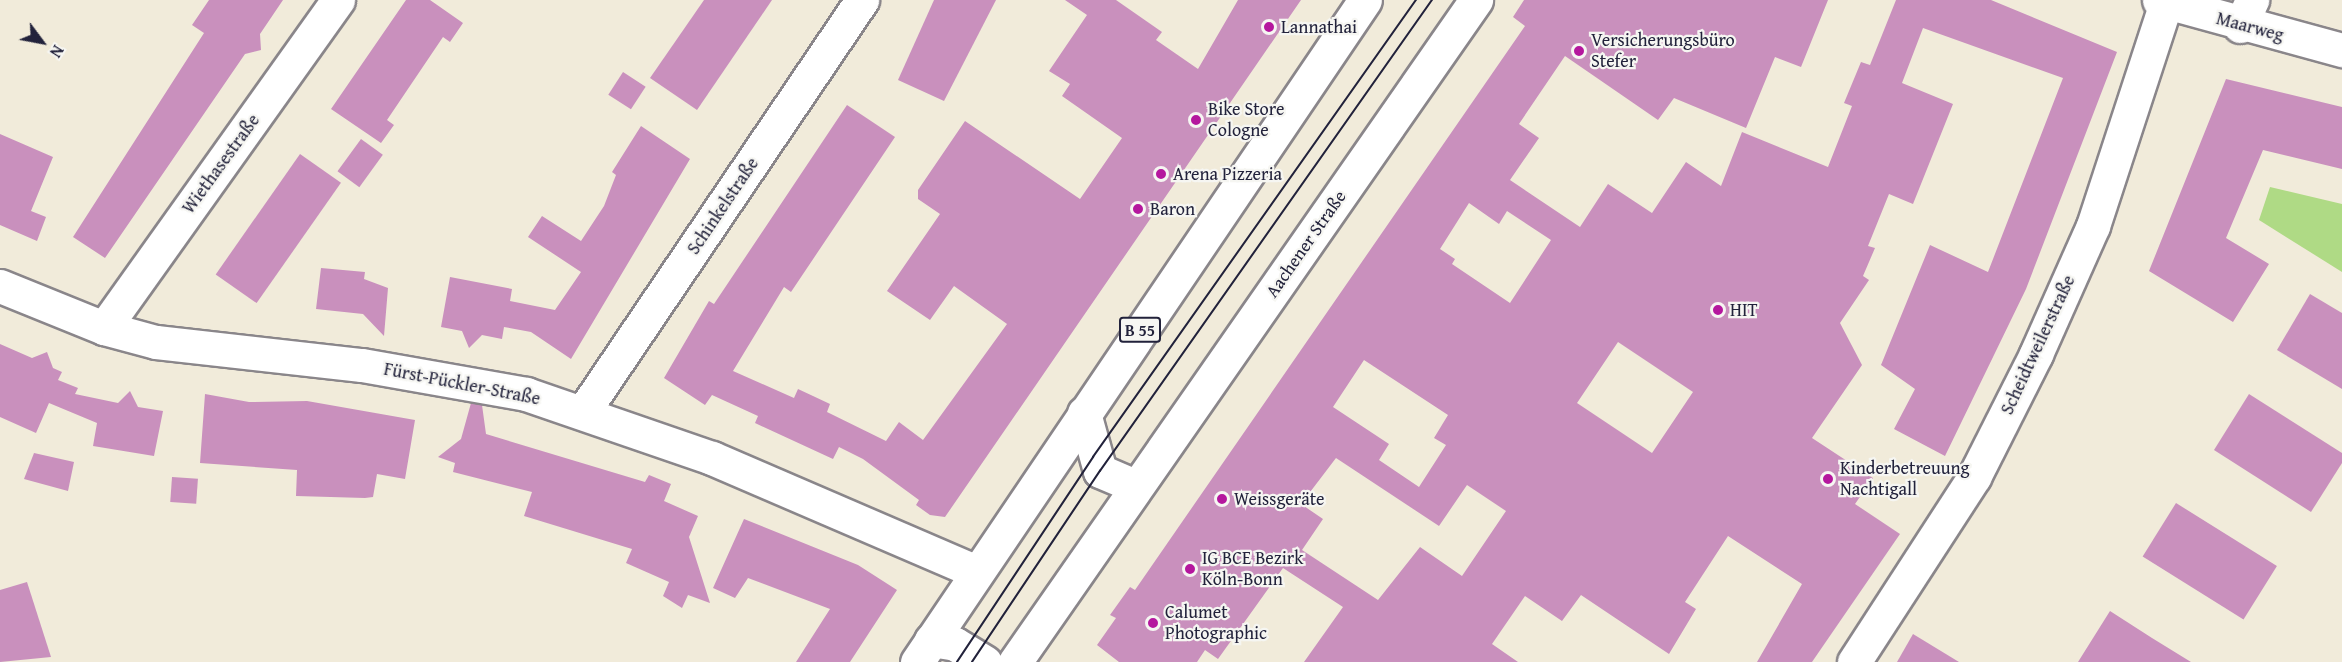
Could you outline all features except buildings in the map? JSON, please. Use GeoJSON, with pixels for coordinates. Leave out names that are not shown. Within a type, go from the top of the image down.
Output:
{"type":"FeatureCollection","features":[{"type":"Feature","properties":{"kind":"street","name":"Wiethasestraße"},"geometry":{"type":"LineString","coordinates":[[104,328],[338,0]]}},
{"type":"Feature","properties":{"kind":"street","name":"Schinkelstraße"},"geometry":{"type":"LineString","coordinates":[[583,412],[862,0]]}},
{"type":"Feature","properties":{"kind":"street","name":"B 55"},"geometry":{"type":"LineString","coordinates":[[924,651],[975,572],[1365,0]]}},
{"type":"Feature","properties":{"kind":"street","name":"Aachener Straße"},"geometry":{"type":"LineString","coordinates":[[1015,662],[1133,485],[1476,0]]}},
{"type":"Feature","properties":{"kind":"street","name":"Maarweg"},"geometry":{"type":"LineString","coordinates":[[2163,1],[2246,13],[2342,50]]}},
{"type":"Feature","properties":{"kind":"street","name":"Scheidtweilerstraße"},"geometry":{"type":"LineString","coordinates":[[1854,662],[1974,477],[2036,354],[2093,225],[2163,1]]}},
{"type":"Feature","properties":{"kind":"street","name":"Fürst-Pückler-Straße"},"geometry":{"type":"LineString","coordinates":[[0,286],[104,328],[156,342],[447,378],[583,412],[712,458],[975,572]]}},
{"type":"Feature","properties":{"kind":"street"},"geometry":{"type":"LineString","coordinates":[[1084,413],[1100,471],[1133,485]]}},
{"type":"Feature","properties":{"kind":"street"},"geometry":{"type":"LineString","coordinates":[[924,651],[955,644],[985,662]]}},
{"type":"Feature","properties":{"kind":"green space"},"geometry":{"type":"Polygon","coordinates":[[[2270,187],[2342,204],[2342,272],[2259,220],[2270,187]]]}},
{"type":"Feature","properties":{"kind":"tram line"},"geometry":{"type":"LineString","coordinates":[[957,662],[1093,457],[1416,0]]}},
{"type":"Feature","properties":{"kind":"tram line"},"geometry":{"type":"LineString","coordinates":[[972,662],[1100,471],[1432,0]]}},
{"type":"Feature","properties":{"kind":"place","name":"Lannathai"},"geometry":{"type":"Point","coordinates":[1269,27]}},
{"type":"Feature","properties":{"kind":"place","name":"Versicherungsbüro Stefer"},"geometry":{"type":"Point","coordinates":[1579,51]}},
{"type":"Feature","properties":{"kind":"place","name":"Bike Store Cologne"},"geometry":{"type":"Point","coordinates":[1196,120]}},
{"type":"Feature","properties":{"kind":"place","name":"Arena Pizzeria"},"geometry":{"type":"Point","coordinates":[1161,174]}},
{"type":"Feature","properties":{"kind":"place","name":"Baron"},"geometry":{"type":"Point","coordinates":[1138,209]}},
{"type":"Feature","properties":{"kind":"place","name":"HIT"},"geometry":{"type":"Point","coordinates":[1718,310]}},
{"type":"Feature","properties":{"kind":"place","name":"Kinderbetreuung Nachtigall"},"geometry":{"type":"Point","coordinates":[1828,479]}},
{"type":"Feature","properties":{"kind":"place","name":"Weissgeräte"},"geometry":{"type":"Point","coordinates":[1222,499]}},
{"type":"Feature","properties":{"kind":"place","name":"IG BCE Bezirk Köln-Bonn"},"geometry":{"type":"Point","coordinates":[1190,569]}},
{"type":"Feature","properties":{"kind":"place","name":"Calumet Photographic"},"geometry":{"type":"Point","coordinates":[1153,623]}}]}
